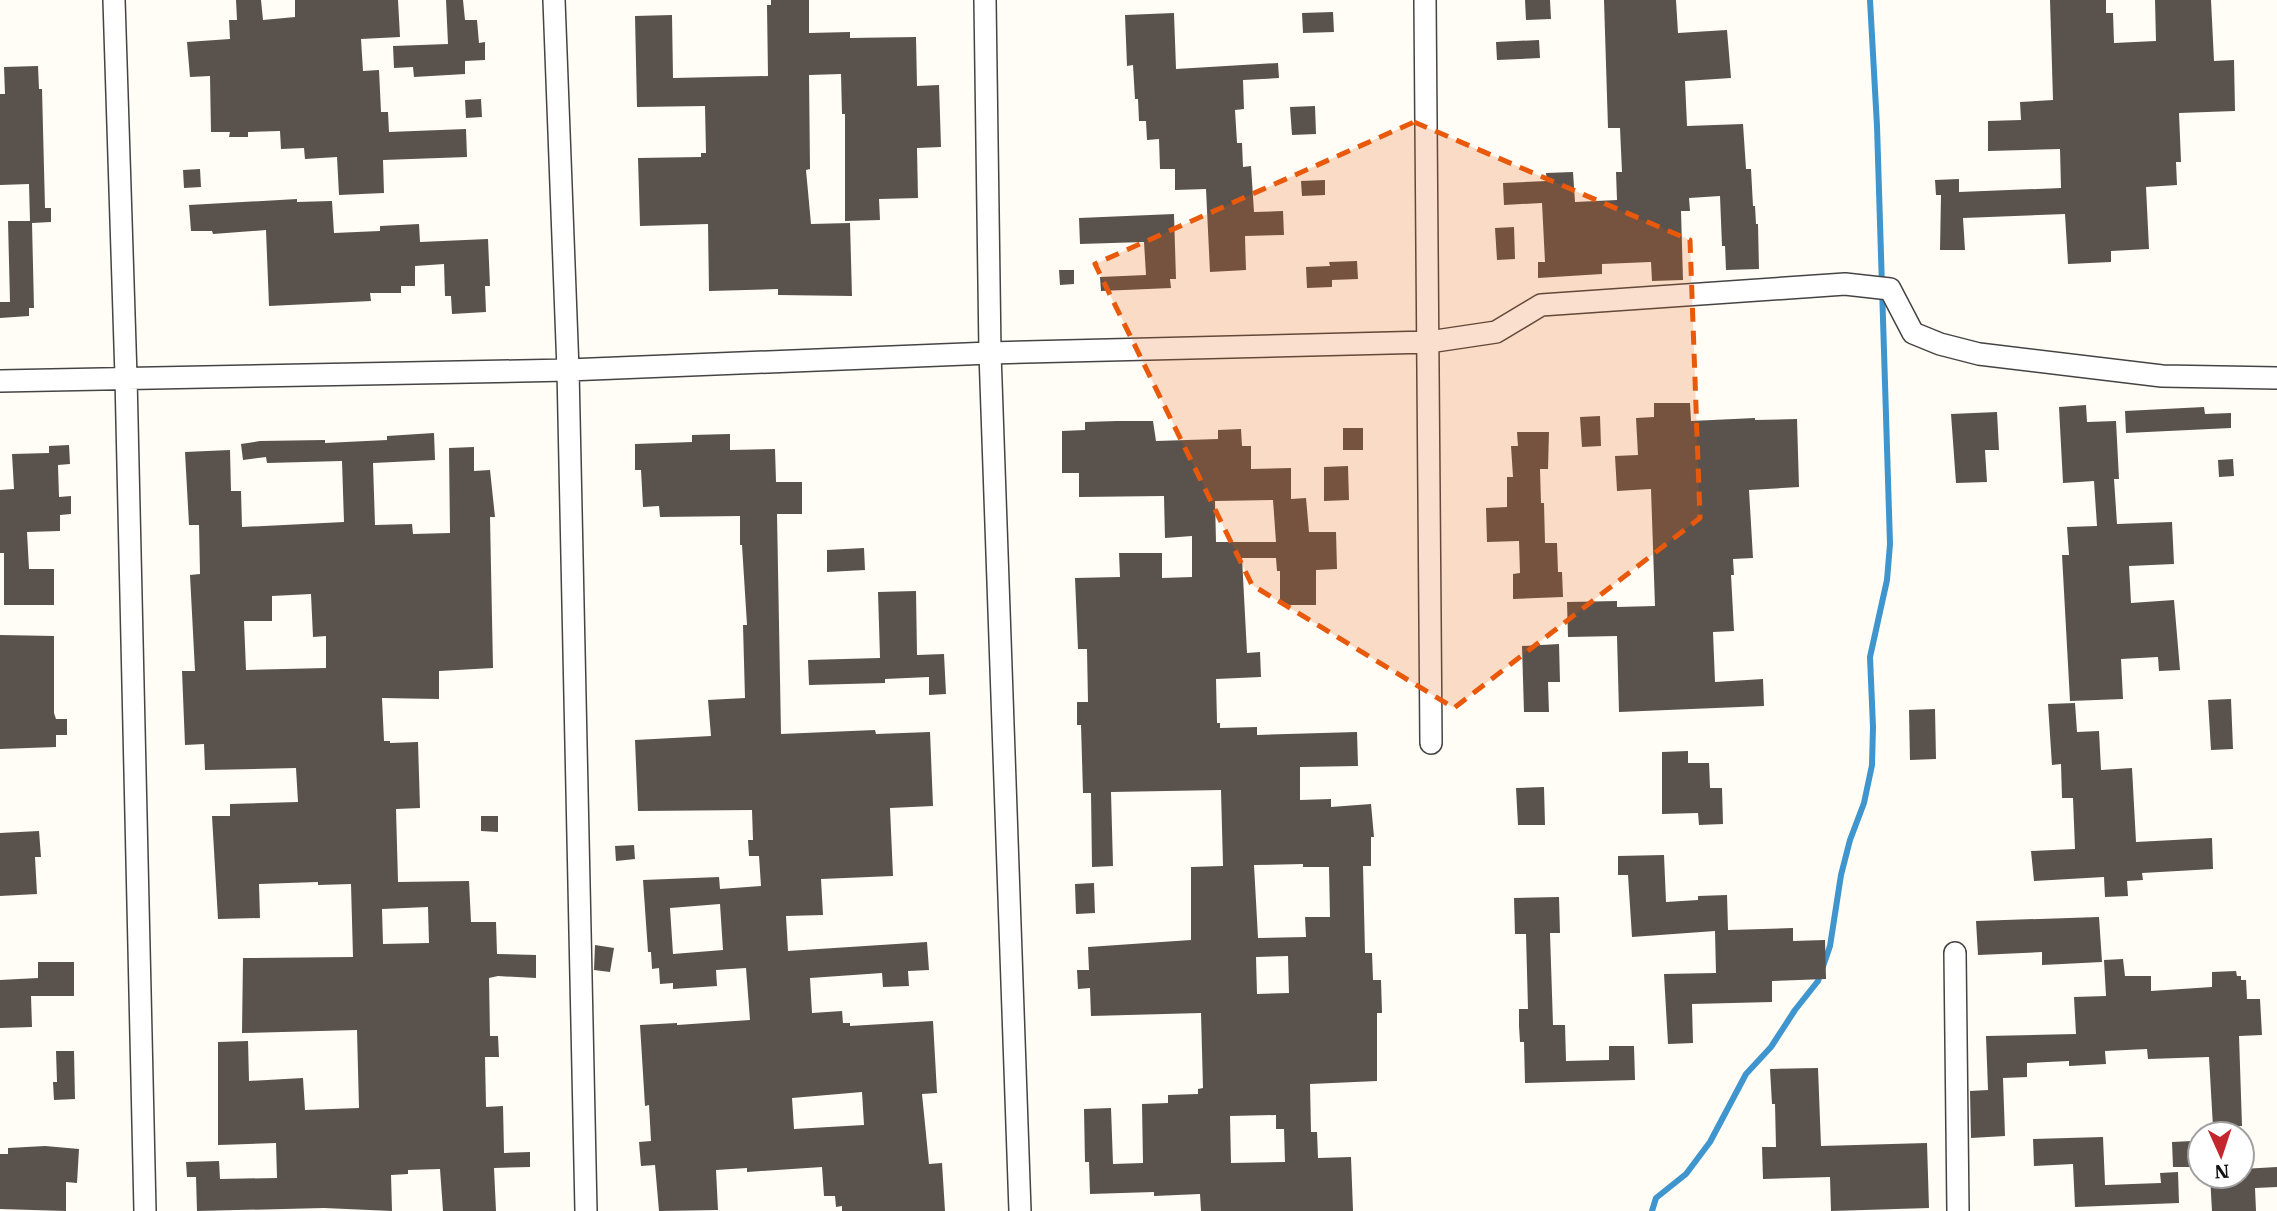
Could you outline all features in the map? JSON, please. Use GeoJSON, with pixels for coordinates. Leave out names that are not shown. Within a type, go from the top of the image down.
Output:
{"type":"FeatureCollection","features":[{"type":"Feature","properties":{"kind":"street"},"geometry":{"type":"LineString","coordinates":[[114,0],[126,377],[145,1211]]}},
{"type":"Feature","properties":{"kind":"street"},"geometry":{"type":"LineString","coordinates":[[554,0],[568,370],[586,1211]]}},
{"type":"Feature","properties":{"kind":"street"},"geometry":{"type":"LineString","coordinates":[[985,0],[990,353],[1020,1211]]}},
{"type":"Feature","properties":{"kind":"street"},"geometry":{"type":"LineString","coordinates":[[1425,0],[1432,743]]}},
{"type":"Feature","properties":{"kind":"street"},"geometry":{"type":"LineString","coordinates":[[0,381],[568,370],[990,353],[1429,342],[1496,332],[1541,305],[1845,284],[1890,289],[1913,333],[1940,344],[1979,354],[2162,376],[2277,377]]}},
{"type":"Feature","properties":{"kind":"street"},"geometry":{"type":"LineString","coordinates":[[1955,953],[1958,1211]]}},
{"type":"Feature","properties":{"kind":"highlighted area"},"geometry":{"type":"Polygon","coordinates":[[[1414,122],[1690,240],[1700,518],[1454,708],[1252,585],[1095,264],[1414,122]]]}},
{"type":"Feature","properties":{"kind":"building"},"geometry":{"type":"Polygon","coordinates":[[[236,0],[261,0],[263,20],[295,17],[295,0],[398,0],[400,37],[361,39],[363,71],[379,70],[381,112],[388,112],[389,132],[466,129],[467,157],[383,160],[384,193],[339,195],[337,157],[305,159],[304,148],[281,149],[280,131],[248,132],[248,137],[229,137],[230,132],[211,132],[210,76],[190,77],[187,42],[230,39],[229,20],[237,20],[236,0]]]}},
{"type":"Feature","properties":{"kind":"building"},"geometry":{"type":"Polygon","coordinates":[[[446,0],[463,0],[465,20],[477,20],[479,43],[485,42],[485,60],[465,61],[465,74],[414,77],[413,67],[394,68],[393,46],[448,44],[446,0]]]}},
{"type":"Feature","properties":{"kind":"building"},"geometry":{"type":"Polygon","coordinates":[[[771,0],[809,0],[809,33],[850,32],[850,38],[916,37],[917,86],[939,85],[941,147],[917,148],[918,198],[879,199],[880,220],[845,221],[845,114],[842,114],[841,74],[809,75],[810,169],[806,170],[811,224],[850,223],[852,296],[778,295],[778,289],[709,291],[708,224],[640,226],[638,158],[701,157],[701,153],[706,153],[705,106],[637,107],[635,16],[672,15],[673,78],[768,76],[767,5],[771,5],[771,0]]]}},
{"type":"Feature","properties":{"kind":"building"},"geometry":{"type":"Polygon","coordinates":[[[1525,0],[1550,0],[1551,19],[1526,20],[1525,0]]]}},
{"type":"Feature","properties":{"kind":"building"},"geometry":{"type":"Polygon","coordinates":[[[1604,0],[1676,0],[1678,33],[1727,30],[1731,78],[1685,81],[1687,126],[1743,124],[1746,169],[1751,169],[1753,206],[1758,224],[1759,269],[1726,270],[1720,196],[1689,198],[1690,211],[1681,211],[1683,280],[1652,281],[1651,262],[1602,264],[1602,274],[1538,278],[1538,262],[1545,262],[1542,203],[1504,205],[1503,183],[1547,181],[1546,173],[1573,172],[1575,202],[1617,200],[1616,172],[1622,172],[1620,128],[1608,128],[1604,0]]]}},
{"type":"Feature","properties":{"kind":"building"},"geometry":{"type":"Polygon","coordinates":[[[2050,0],[2106,0],[2106,13],[2113,13],[2114,43],[2156,41],[2155,0],[2211,0],[2214,61],[2234,60],[2235,111],[2179,113],[2181,162],[2176,162],[2177,185],[2146,187],[2149,249],[2111,251],[2111,262],[2068,264],[2065,214],[1963,218],[1965,250],[1940,250],[1941,195],[1936,195],[1935,180],[1959,179],[1959,192],[2061,188],[2060,149],[1988,151],[1988,121],[2021,120],[2020,102],[2053,100],[2050,0]]]}},
{"type":"Feature","properties":{"kind":"building"},"geometry":{"type":"Polygon","coordinates":[[[1333,12],[1334,32],[1303,33],[1302,13],[1333,12]]]}},
{"type":"Feature","properties":{"kind":"building"},"geometry":{"type":"Polygon","coordinates":[[[1174,13],[1176,69],[1278,63],[1279,78],[1243,80],[1244,109],[1235,110],[1237,143],[1242,143],[1243,167],[1251,166],[1254,212],[1283,211],[1284,235],[1245,236],[1246,270],[1210,272],[1206,189],[1175,190],[1175,169],[1160,169],[1159,139],[1147,140],[1146,121],[1139,121],[1133,65],[1127,66],[1125,15],[1174,13]]]}},
{"type":"Feature","properties":{"kind":"building"},"geometry":{"type":"Polygon","coordinates":[[[1539,40],[1540,58],[1497,60],[1496,42],[1539,40]]]}},
{"type":"Feature","properties":{"kind":"building"},"geometry":{"type":"Polygon","coordinates":[[[38,66],[39,89],[42,89],[45,208],[51,208],[51,222],[32,223],[34,308],[29,308],[29,316],[0,318],[0,302],[10,302],[8,221],[30,221],[29,184],[0,185],[0,94],[5,94],[4,67],[38,66]]]}},
{"type":"Feature","properties":{"kind":"building"},"geometry":{"type":"Polygon","coordinates":[[[481,99],[482,117],[466,118],[465,100],[481,99]]]}},
{"type":"Feature","properties":{"kind":"building"},"geometry":{"type":"Polygon","coordinates":[[[1315,106],[1316,134],[1292,135],[1290,107],[1315,106]]]}},
{"type":"Feature","properties":{"kind":"building"},"geometry":{"type":"Polygon","coordinates":[[[200,169],[201,187],[184,188],[183,170],[200,169]]]}},
{"type":"Feature","properties":{"kind":"building"},"geometry":{"type":"Polygon","coordinates":[[[1325,180],[1325,195],[1302,196],[1301,181],[1325,180]]]}},
{"type":"Feature","properties":{"kind":"building"},"geometry":{"type":"Polygon","coordinates":[[[297,199],[297,202],[332,201],[334,233],[380,231],[380,226],[419,224],[420,242],[488,239],[490,286],[485,286],[486,312],[452,314],[451,296],[445,296],[444,264],[415,266],[415,286],[401,286],[401,293],[370,293],[371,301],[269,306],[266,230],[213,234],[212,231],[191,231],[189,205],[297,199]]]}},
{"type":"Feature","properties":{"kind":"building"},"geometry":{"type":"Polygon","coordinates":[[[1174,214],[1176,279],[1170,279],[1171,288],[1101,291],[1100,277],[1146,275],[1144,242],[1080,244],[1079,218],[1174,214]]]}},
{"type":"Feature","properties":{"kind":"building"},"geometry":{"type":"Polygon","coordinates":[[[1514,227],[1515,259],[1497,260],[1495,228],[1514,227]]]}},
{"type":"Feature","properties":{"kind":"building"},"geometry":{"type":"Polygon","coordinates":[[[1357,261],[1358,279],[1332,280],[1332,287],[1307,288],[1306,267],[1330,266],[1329,262],[1357,261]]]}},
{"type":"Feature","properties":{"kind":"building"},"geometry":{"type":"Polygon","coordinates":[[[1059,270],[1074,270],[1074,284],[1060,285],[1059,270]]]}},
{"type":"Feature","properties":{"kind":"building"},"geometry":{"type":"Polygon","coordinates":[[[1654,403],[1690,403],[1691,421],[1797,419],[1799,487],[1749,490],[1753,558],[1733,559],[1734,575],[1731,575],[1734,631],[1713,632],[1715,682],[1763,679],[1764,706],[1619,712],[1617,636],[1568,637],[1567,602],[1617,601],[1617,607],[1655,606],[1651,489],[1617,491],[1615,456],[1638,455],[1636,418],[1654,417],[1654,403]]]}},
{"type":"Feature","properties":{"kind":"building"},"geometry":{"type":"Polygon","coordinates":[[[2086,405],[2087,422],[2116,421],[2119,479],[2114,479],[2117,524],[2172,522],[2174,564],[2129,566],[2131,603],[2174,600],[2180,670],[2159,671],[2158,657],[2121,659],[2123,699],[2070,701],[2062,555],[2069,555],[2067,527],[2097,526],[2094,481],[2063,483],[2059,407],[2086,405]]]}},
{"type":"Feature","properties":{"kind":"building"},"geometry":{"type":"Polygon","coordinates":[[[2204,407],[2205,414],[2231,413],[2231,428],[2126,433],[2125,411],[2204,407]]]}},
{"type":"Feature","properties":{"kind":"building"},"geometry":{"type":"Polygon","coordinates":[[[1997,412],[1999,450],[1985,450],[1987,482],[1956,483],[1951,414],[1997,412]]]}},
{"type":"Feature","properties":{"kind":"building"},"geometry":{"type":"Polygon","coordinates":[[[1600,416],[1601,446],[1582,447],[1580,417],[1600,416]]]}},
{"type":"Feature","properties":{"kind":"building"},"geometry":{"type":"Polygon","coordinates":[[[1153,421],[1156,441],[1218,439],[1218,430],[1241,429],[1242,446],[1251,446],[1251,469],[1291,468],[1291,499],[1306,498],[1309,532],[1336,532],[1337,569],[1316,570],[1316,605],[1280,605],[1280,571],[1277,571],[1276,558],[1242,558],[1247,653],[1260,652],[1261,677],[1216,679],[1217,723],[1220,723],[1220,728],[1257,727],[1257,735],[1357,732],[1358,766],[1300,767],[1300,800],[1331,799],[1331,807],[1371,804],[1374,837],[1371,837],[1371,866],[1363,866],[1365,953],[1372,953],[1373,980],[1381,980],[1382,1013],[1377,1013],[1377,1081],[1310,1084],[1311,1132],[1317,1132],[1318,1158],[1351,1157],[1353,1211],[1201,1211],[1200,1194],[1090,1194],[1089,1162],[1085,1162],[1084,1109],[1111,1108],[1113,1164],[1143,1163],[1142,1104],[1168,1103],[1168,1095],[1198,1094],[1198,1089],[1203,1088],[1201,1013],[1091,1016],[1090,988],[1078,989],[1077,970],[1089,970],[1088,947],[1191,940],[1191,867],[1223,866],[1221,790],[1111,792],[1113,866],[1092,867],[1091,793],[1083,793],[1081,725],[1077,725],[1077,702],[1088,702],[1087,649],[1078,649],[1075,578],[1120,577],[1119,553],[1162,553],[1162,578],[1192,577],[1192,536],[1165,538],[1164,496],[1079,497],[1079,473],[1062,473],[1062,431],[1085,430],[1085,422],[1153,421]],[[1273,500],[1215,501],[1216,542],[1276,542],[1273,500]],[[1303,864],[1254,865],[1258,938],[1306,937],[1305,917],[1330,917],[1329,867],[1303,867],[1303,864]],[[1288,956],[1256,957],[1257,994],[1289,993],[1288,956]],[[1276,1115],[1230,1116],[1231,1163],[1285,1162],[1284,1129],[1276,1129],[1276,1115]]]}},
{"type":"Feature","properties":{"kind":"building"},"geometry":{"type":"Polygon","coordinates":[[[1343,428],[1363,428],[1363,450],[1343,450],[1343,428]]]}},
{"type":"Feature","properties":{"kind":"building"},"geometry":{"type":"Polygon","coordinates":[[[1517,432],[1549,432],[1548,469],[1540,469],[1541,503],[1544,503],[1545,543],[1557,543],[1558,572],[1562,572],[1563,597],[1513,599],[1513,574],[1520,573],[1519,541],[1487,542],[1486,508],[1507,507],[1507,477],[1513,477],[1511,446],[1518,446],[1517,432]]]}},
{"type":"Feature","properties":{"kind":"building"},"geometry":{"type":"Polygon","coordinates":[[[434,433],[435,460],[373,463],[375,525],[412,524],[413,534],[450,533],[449,448],[474,447],[474,471],[490,470],[495,517],[490,517],[493,668],[439,671],[439,699],[382,698],[384,741],[418,742],[420,808],[396,809],[398,882],[469,881],[471,922],[496,922],[497,954],[536,955],[536,978],[489,978],[490,1036],[498,1036],[499,1057],[485,1057],[486,1107],[503,1106],[504,1153],[530,1152],[530,1167],[494,1168],[496,1211],[443,1211],[440,1169],[408,1170],[408,1174],[391,1175],[392,1211],[324,1208],[197,1211],[196,1177],[187,1177],[186,1162],[219,1161],[220,1179],[277,1178],[276,1143],[218,1145],[218,1042],[248,1041],[249,1081],[303,1078],[305,1110],[359,1108],[357,1030],[242,1033],[243,958],[353,957],[351,884],[259,884],[260,918],[218,919],[212,816],[230,816],[230,804],[298,802],[296,768],[205,770],[204,744],[185,745],[182,671],[195,671],[190,575],[200,574],[199,525],[189,525],[185,452],[230,450],[231,491],[241,491],[242,527],[344,522],[342,461],[267,463],[266,457],[243,460],[241,444],[260,441],[325,440],[325,443],[387,440],[387,436],[434,433]],[[311,594],[272,596],[272,621],[244,621],[246,670],[326,668],[326,636],[313,637],[311,594]],[[428,907],[382,909],[383,944],[429,943],[428,907]]]}},
{"type":"Feature","properties":{"kind":"building"},"geometry":{"type":"Polygon","coordinates":[[[730,434],[730,450],[775,449],[776,482],[802,482],[802,514],[777,514],[781,734],[875,730],[876,734],[930,732],[933,806],[890,808],[893,876],[821,879],[823,915],[786,916],[788,951],[927,942],[929,970],[908,971],[909,986],[883,987],[882,973],[810,978],[812,1013],[842,1011],[843,1023],[850,1023],[850,1026],[933,1021],[937,1093],[922,1094],[929,1164],[942,1163],[945,1211],[842,1211],[842,1206],[836,1207],[835,1196],[824,1196],[822,1167],[747,1172],[747,1168],[716,1170],[718,1210],[659,1211],[655,1165],[641,1166],[639,1142],[651,1141],[649,1105],[645,1106],[640,1025],[750,1020],[746,968],[716,970],[717,986],[673,989],[673,983],[660,984],[659,968],[652,969],[651,952],[648,952],[643,880],[719,877],[720,889],[761,886],[759,856],[749,856],[748,840],[753,840],[752,810],[638,811],[635,740],[711,736],[708,700],[745,698],[743,625],[747,625],[740,516],[660,517],[659,506],[643,507],[641,470],[635,470],[635,444],[692,442],[692,435],[730,434]],[[720,904],[670,908],[673,954],[723,950],[720,904]],[[862,1092],[792,1098],[794,1129],[864,1125],[862,1092]]]}},
{"type":"Feature","properties":{"kind":"building"},"geometry":{"type":"Polygon","coordinates":[[[69,445],[70,464],[58,465],[59,497],[71,496],[71,514],[60,515],[60,531],[27,532],[29,569],[54,569],[54,605],[4,605],[4,553],[0,553],[0,490],[14,489],[12,454],[49,453],[49,446],[69,445]]]}},
{"type":"Feature","properties":{"kind":"building"},"geometry":{"type":"Polygon","coordinates":[[[2233,459],[2234,476],[2219,477],[2218,460],[2233,459]]]}},
{"type":"Feature","properties":{"kind":"building"},"geometry":{"type":"Polygon","coordinates":[[[1348,466],[1349,500],[1324,501],[1324,467],[1348,466]]]}},
{"type":"Feature","properties":{"kind":"building"},"geometry":{"type":"Polygon","coordinates":[[[864,548],[865,570],[827,572],[827,550],[864,548]]]}},
{"type":"Feature","properties":{"kind":"building"},"geometry":{"type":"Polygon","coordinates":[[[916,591],[917,655],[944,654],[946,694],[929,695],[929,677],[885,679],[885,683],[809,685],[808,660],[880,658],[878,592],[916,591]]]}},
{"type":"Feature","properties":{"kind":"building"},"geometry":{"type":"Polygon","coordinates":[[[0,635],[54,636],[54,713],[56,719],[67,719],[67,735],[56,735],[56,747],[0,749],[0,635]]]}},
{"type":"Feature","properties":{"kind":"building"},"geometry":{"type":"Polygon","coordinates":[[[1559,644],[1560,682],[1548,682],[1549,712],[1524,712],[1522,646],[1559,644]]]}},
{"type":"Feature","properties":{"kind":"building"},"geometry":{"type":"Polygon","coordinates":[[[2231,699],[2233,749],[2211,750],[2208,700],[2231,699]]]}},
{"type":"Feature","properties":{"kind":"building"},"geometry":{"type":"Polygon","coordinates":[[[2075,703],[2077,732],[2099,731],[2101,770],[2132,768],[2136,842],[2212,838],[2213,869],[2142,873],[2143,880],[2127,881],[2128,896],[2105,897],[2104,877],[2034,881],[2031,851],[2075,849],[2073,798],[2062,798],[2061,764],[2052,765],[2048,704],[2075,703]]]}},
{"type":"Feature","properties":{"kind":"building"},"geometry":{"type":"Polygon","coordinates":[[[1935,709],[1936,759],[1910,760],[1909,710],[1935,709]]]}},
{"type":"Feature","properties":{"kind":"building"},"geometry":{"type":"Polygon","coordinates":[[[1688,751],[1688,763],[1709,763],[1710,788],[1722,788],[1723,824],[1699,825],[1698,813],[1662,814],[1662,752],[1688,751]]]}},
{"type":"Feature","properties":{"kind":"building"},"geometry":{"type":"Polygon","coordinates":[[[1544,787],[1545,825],[1518,825],[1516,788],[1544,787]]]}},
{"type":"Feature","properties":{"kind":"building"},"geometry":{"type":"Polygon","coordinates":[[[481,816],[498,816],[498,832],[481,831],[481,816]]]}},
{"type":"Feature","properties":{"kind":"building"},"geometry":{"type":"Polygon","coordinates":[[[39,831],[41,857],[35,857],[37,894],[0,896],[0,833],[39,831]]]}},
{"type":"Feature","properties":{"kind":"building"},"geometry":{"type":"Polygon","coordinates":[[[634,845],[635,859],[616,861],[615,846],[634,845]]]}},
{"type":"Feature","properties":{"kind":"building"},"geometry":{"type":"Polygon","coordinates":[[[1664,855],[1666,902],[1698,900],[1698,896],[1727,895],[1728,930],[1793,928],[1793,941],[1825,940],[1826,979],[1772,981],[1772,1002],[1692,1004],[1693,1043],[1668,1044],[1664,974],[1716,973],[1715,931],[1632,937],[1628,875],[1618,875],[1618,856],[1664,855]]]}},
{"type":"Feature","properties":{"kind":"building"},"geometry":{"type":"Polygon","coordinates":[[[1094,883],[1095,913],[1076,914],[1075,884],[1094,883]]]}},
{"type":"Feature","properties":{"kind":"building"},"geometry":{"type":"Polygon","coordinates":[[[1559,897],[1560,933],[1550,933],[1553,1025],[1565,1025],[1566,1061],[1609,1060],[1609,1046],[1634,1046],[1635,1080],[1525,1083],[1524,1042],[1520,1042],[1519,1009],[1528,1009],[1526,934],[1515,934],[1514,898],[1559,897]]]}},
{"type":"Feature","properties":{"kind":"building"},"geometry":{"type":"Polygon","coordinates":[[[2099,917],[2102,962],[2042,965],[2042,952],[1978,955],[1976,921],[2099,917]]]}},
{"type":"Feature","properties":{"kind":"building"},"geometry":{"type":"Polygon","coordinates":[[[595,945],[614,948],[610,972],[594,970],[595,945]]]}},
{"type":"Feature","properties":{"kind":"building"},"geometry":{"type":"Polygon","coordinates":[[[2123,959],[2125,976],[2151,976],[2151,991],[2212,987],[2212,972],[2236,971],[2241,980],[2246,980],[2247,999],[2260,999],[2262,1035],[2239,1036],[2242,1120],[2213,1120],[2209,1057],[2148,1059],[2147,1049],[2105,1051],[2106,1064],[2069,1066],[2069,1061],[2027,1063],[2027,1077],[2003,1078],[2005,1136],[1971,1138],[1970,1091],[1988,1090],[1986,1036],[2076,1034],[2074,997],[2106,996],[2104,960],[2123,959]]]}},
{"type":"Feature","properties":{"kind":"building"},"geometry":{"type":"Polygon","coordinates":[[[38,962],[74,962],[74,996],[31,996],[32,1027],[0,1028],[0,980],[38,978],[38,962]]]}},
{"type":"Feature","properties":{"kind":"building"},"geometry":{"type":"Polygon","coordinates":[[[56,1051],[74,1051],[75,1099],[54,1100],[53,1082],[57,1082],[56,1051]]]}},
{"type":"Feature","properties":{"kind":"building"},"geometry":{"type":"Polygon","coordinates":[[[1818,1068],[1821,1146],[1927,1143],[1929,1208],[1831,1211],[1830,1177],[1763,1179],[1762,1147],[1776,1147],[1775,1104],[1772,1104],[1770,1069],[1818,1068]]]}},
{"type":"Feature","properties":{"kind":"building"},"geometry":{"type":"Polygon","coordinates":[[[2103,1137],[2105,1185],[2161,1183],[2160,1173],[2178,1172],[2179,1203],[2075,1207],[2073,1164],[2034,1166],[2033,1139],[2103,1137]]]}},
{"type":"Feature","properties":{"kind":"building"},"geometry":{"type":"Polygon","coordinates":[[[2186,1141],[2186,1167],[2173,1167],[2172,1142],[2186,1141]]]}},
{"type":"Feature","properties":{"kind":"building"},"geometry":{"type":"Polygon","coordinates":[[[45,1146],[79,1149],[77,1183],[66,1182],[66,1211],[0,1209],[0,1154],[8,1154],[8,1148],[45,1146]]]}},
{"type":"Feature","properties":{"kind":"building"},"geometry":{"type":"Polygon","coordinates":[[[2277,1167],[2277,1187],[2256,1188],[2256,1168],[2277,1167]]]}},
{"type":"Feature","properties":{"kind":"building"},"geometry":{"type":"Polygon","coordinates":[[[2211,1190],[2255,1190],[2256,1211],[2212,1211],[2211,1190]]]}},
{"type":"Feature","properties":{"kind":"waterway"},"geometry":{"type":"LineString","coordinates":[[1652,1211],[1656,1198],[1686,1174],[1710,1142],[1746,1074],[1771,1047],[1818,981],[1830,946],[1841,875],[1864,803],[1872,765],[1870,657],[1887,580],[1890,544],[1877,126],[1870,0]]}}]}
